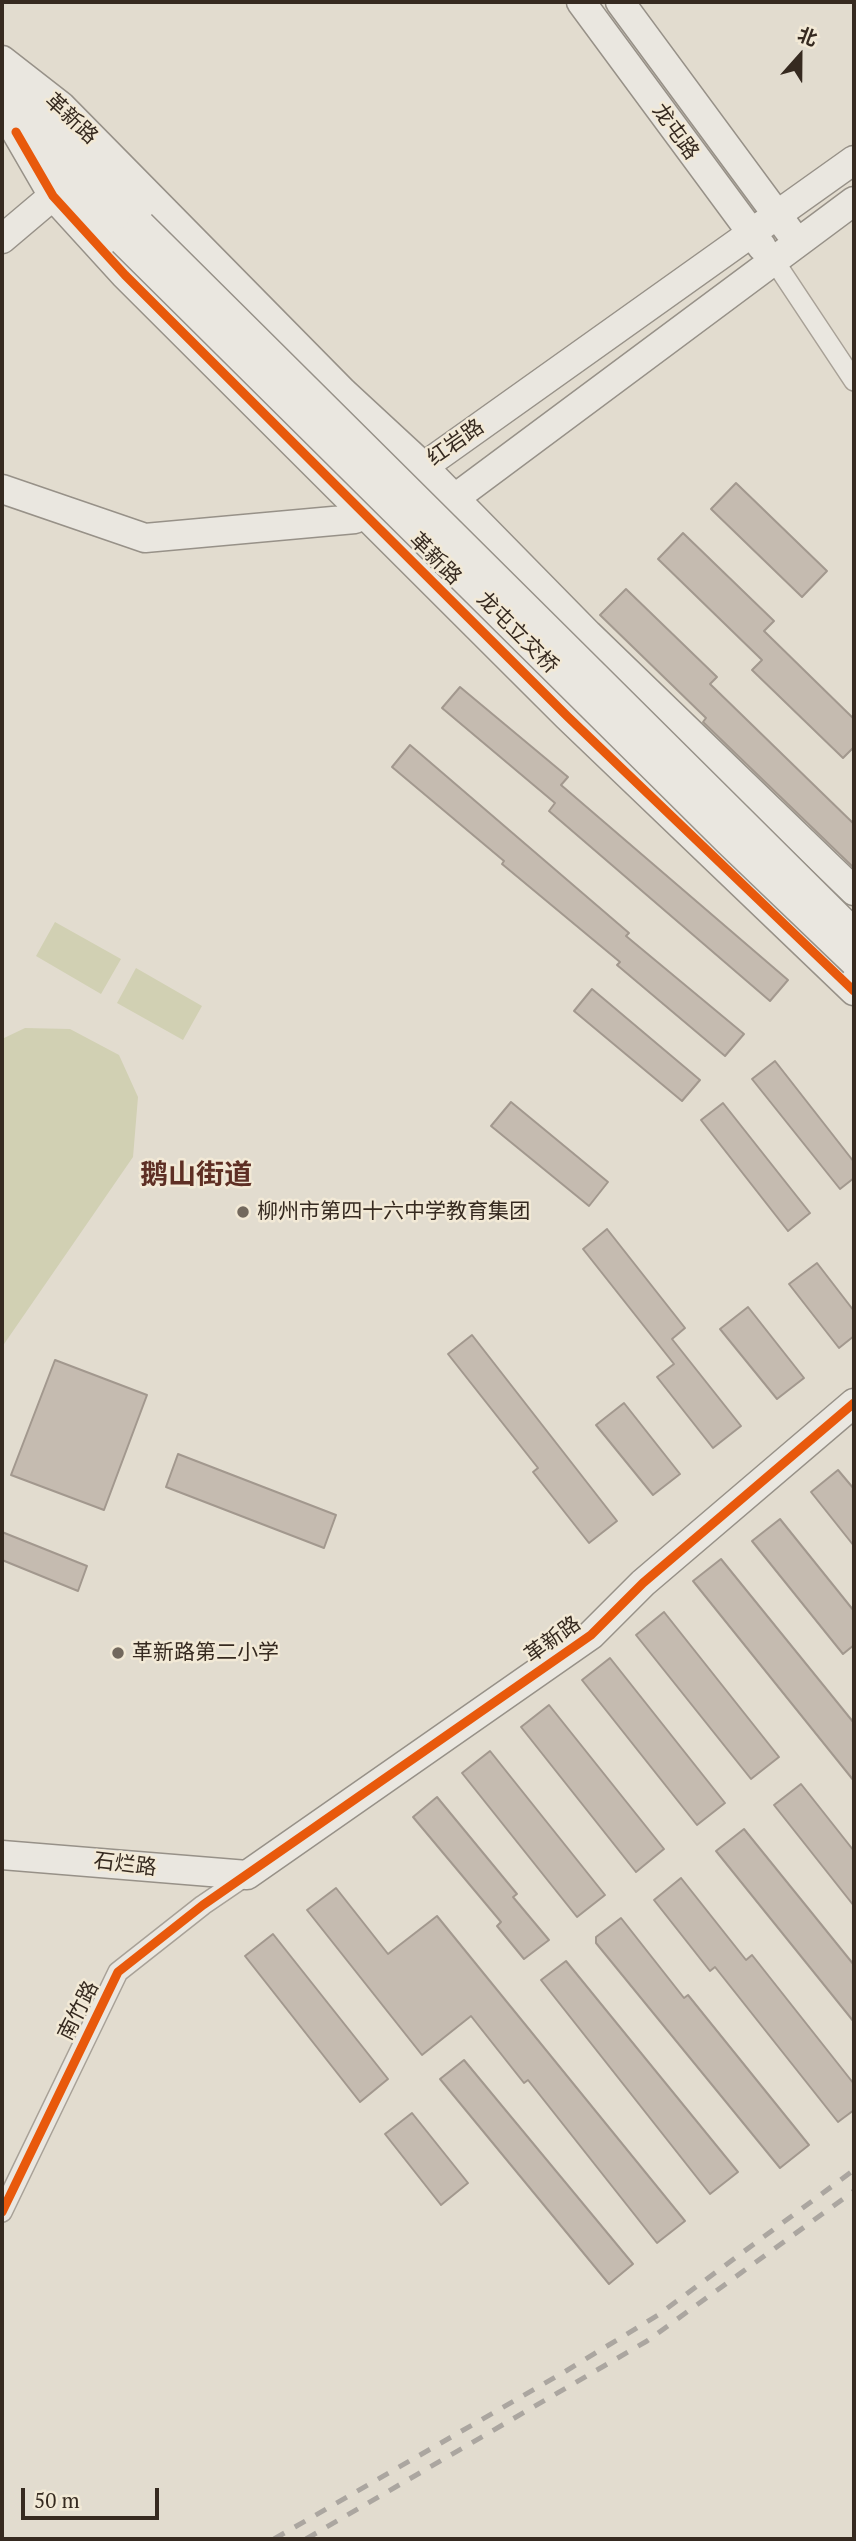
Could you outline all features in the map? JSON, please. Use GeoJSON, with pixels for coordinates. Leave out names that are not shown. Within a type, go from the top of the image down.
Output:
{"type":"FeatureCollection","features":[{"type":"Feature","properties":{"kind":"main road","name":"龙屯路"},"geometry":{"type":"LineString","coordinates":[[581,2],[750,235],[773,259]]}},
{"type":"Feature","properties":{"kind":"main road","name":"龙屯路"},"geometry":{"type":"LineString","coordinates":[[620,2],[797,242]]}},
{"type":"Feature","properties":{"kind":"main road","name":"革新路"},"geometry":{"type":"LineString","coordinates":[[2,60],[61,106],[343,392],[423,466],[588,634],[854,891]]}},
{"type":"Feature","properties":{"kind":"main road","name":"革新路"},"geometry":{"type":"LineString","coordinates":[[2,81],[132,233]]}},
{"type":"Feature","properties":{"kind":"main road","name":"革新路"},"geometry":{"type":"LineString","coordinates":[[9,124],[125,275],[577,726],[854,991]]}},
{"type":"Feature","properties":{"kind":"main road","name":"红岩路"},"geometry":{"type":"LineString","coordinates":[[2,489],[145,538],[355,519],[423,466],[854,160]]}},
{"type":"Feature","properties":{"kind":"main road","name":"革新路"},"geometry":{"type":"LineString","coordinates":[[60,190],[132,233]]}},
{"type":"Feature","properties":{"kind":"main road"},"geometry":{"type":"LineString","coordinates":[[2,239],[60,190]]}},
{"type":"Feature","properties":{"kind":"main road"},"geometry":{"type":"LineString","coordinates":[[364,512],[455,498],[854,201]]}},
{"type":"Feature","properties":{"kind":"main road","name":"龙屯立交桥"},"geometry":{"type":"LineString","coordinates":[[132,233],[854,933]]}},
{"type":"Feature","properties":{"kind":"main road","name":"龙屯立交桥"},"geometry":{"type":"LineString","coordinates":[[132,233],[718,831],[854,962]]}},
{"type":"Feature","properties":{"kind":"main road","name":"革新路"},"geometry":{"type":"LineString","coordinates":[[247,1875],[591,1635],[643,1583],[854,1402]]}},
{"type":"Feature","properties":{"kind":"main road","name":"石烂路"},"geometry":{"type":"LineString","coordinates":[[2,1855],[247,1875]]}},
{"type":"Feature","properties":{"kind":"street"},"geometry":{"type":"LineString","coordinates":[[773,259],[854,381]]}},
{"type":"Feature","properties":{"kind":"street","name":"南竹路"},"geometry":{"type":"LineString","coordinates":[[2,2212],[118,1972],[203,1905],[247,1875]]}},
{"type":"Feature","properties":{"kind":"green space"},"geometry":{"type":"Polygon","coordinates":[[[55,922],[121,959],[101,994],[36,956],[55,922]]]}},
{"type":"Feature","properties":{"kind":"green space"},"geometry":{"type":"Polygon","coordinates":[[[136,968],[202,1006],[183,1040],[117,1003],[136,968]]]}},
{"type":"Feature","properties":{"kind":"green space"},"geometry":{"type":"Polygon","coordinates":[[[25,1028],[70,1029],[119,1055],[138,1097],[133,1157],[2,1347],[2,1039],[25,1028]]]}},
{"type":"Feature","properties":{"kind":"building"},"geometry":{"type":"Polygon","coordinates":[[[736,483],[827,571],[802,597],[711,509],[736,483]]]}},
{"type":"Feature","properties":{"kind":"building"},"geometry":{"type":"Polygon","coordinates":[[[683,533],[774,621],[764,631],[854,719],[854,747],[843,758],[752,670],[762,660],[658,559],[683,533]]]}},
{"type":"Feature","properties":{"kind":"building"},"geometry":{"type":"Polygon","coordinates":[[[626,589],[717,677],[710,684],[854,824],[854,868],[703,722],[706,718],[600,615],[626,589]]]}},
{"type":"Feature","properties":{"kind":"building"},"geometry":{"type":"Polygon","coordinates":[[[460,687],[568,777],[561,785],[788,980],[770,1001],[549,811],[555,803],[442,708],[460,687]]]}},
{"type":"Feature","properties":{"kind":"building"},"geometry":{"type":"Polygon","coordinates":[[[410,745],[629,933],[626,936],[744,1034],[725,1056],[617,965],[620,962],[502,864],[504,861],[392,767],[410,745]]]}},
{"type":"Feature","properties":{"kind":"building"},"geometry":{"type":"Polygon","coordinates":[[[592,989],[700,1080],[682,1101],[574,1011],[592,989]]]}},
{"type":"Feature","properties":{"kind":"building"},"geometry":{"type":"Polygon","coordinates":[[[775,1061],[854,1162],[854,1178],[840,1189],[752,1079],[775,1061]]]}},
{"type":"Feature","properties":{"kind":"building"},"geometry":{"type":"Polygon","coordinates":[[[511,1102],[608,1182],[589,1206],[491,1126],[511,1102]]]}},
{"type":"Feature","properties":{"kind":"building"},"geometry":{"type":"Polygon","coordinates":[[[723,1103],[810,1213],[788,1231],[701,1120],[723,1103]]]}},
{"type":"Feature","properties":{"kind":"building"},"geometry":{"type":"Polygon","coordinates":[[[607,1229],[685,1328],[672,1339],[741,1426],[713,1448],[657,1377],[674,1364],[583,1249],[607,1229]]]}},
{"type":"Feature","properties":{"kind":"building"},"geometry":{"type":"Polygon","coordinates":[[[817,1263],[854,1311],[854,1336],[839,1348],[789,1284],[817,1263]]]}},
{"type":"Feature","properties":{"kind":"building"},"geometry":{"type":"Polygon","coordinates":[[[748,1307],[804,1378],[777,1399],[720,1329],[748,1307]]]}},
{"type":"Feature","properties":{"kind":"building"},"geometry":{"type":"Polygon","coordinates":[[[472,1335],[617,1521],[589,1543],[533,1472],[538,1468],[448,1354],[472,1335]]]}},
{"type":"Feature","properties":{"kind":"building"},"geometry":{"type":"Polygon","coordinates":[[[55,1360],[147,1395],[104,1510],[11,1475],[55,1360]]]}},
{"type":"Feature","properties":{"kind":"building"},"geometry":{"type":"Polygon","coordinates":[[[624,1403],[680,1474],[653,1495],[596,1425],[624,1403]]]}},
{"type":"Feature","properties":{"kind":"building"},"geometry":{"type":"Polygon","coordinates":[[[178,1454],[336,1515],[324,1548],[166,1487],[178,1454]]]}},
{"type":"Feature","properties":{"kind":"building"},"geometry":{"type":"Polygon","coordinates":[[[838,1470],[854,1489],[854,1546],[811,1492],[838,1470]]]}},
{"type":"Feature","properties":{"kind":"building"},"geometry":{"type":"Polygon","coordinates":[[[780,1519],[854,1611],[854,1645],[843,1654],[752,1541],[780,1519]]]}},
{"type":"Feature","properties":{"kind":"building"},"geometry":{"type":"Polygon","coordinates":[[[2,1532],[87,1566],[78,1591],[2,1560],[2,1532]]]}},
{"type":"Feature","properties":{"kind":"building"},"geometry":{"type":"Polygon","coordinates":[[[721,1559],[854,1723],[854,1781],[693,1581],[721,1559]]]}},
{"type":"Feature","properties":{"kind":"building"},"geometry":{"type":"Polygon","coordinates":[[[664,1612],[779,1757],[751,1779],[636,1635],[664,1612]]]}},
{"type":"Feature","properties":{"kind":"building"},"geometry":{"type":"Polygon","coordinates":[[[610,1658],[725,1803],[697,1825],[582,1680],[610,1658]]]}},
{"type":"Feature","properties":{"kind":"building"},"geometry":{"type":"Polygon","coordinates":[[[549,1705],[664,1849],[636,1872],[521,1727],[549,1705]]]}},
{"type":"Feature","properties":{"kind":"building"},"geometry":{"type":"Polygon","coordinates":[[[490,1751],[605,1895],[577,1917],[462,1773],[490,1751]]]}},
{"type":"Feature","properties":{"kind":"building"},"geometry":{"type":"Polygon","coordinates":[[[801,1784],[854,1851],[854,1906],[774,1805],[801,1784]]]}},
{"type":"Feature","properties":{"kind":"building"},"geometry":{"type":"Polygon","coordinates":[[[437,1797],[517,1894],[513,1897],[549,1940],[524,1959],[497,1926],[501,1922],[413,1817],[437,1797]]]}},
{"type":"Feature","properties":{"kind":"building"},"geometry":{"type":"Polygon","coordinates":[[[744,1829],[854,1965],[854,2022],[716,1851],[744,1829]]]}},
{"type":"Feature","properties":{"kind":"building"},"geometry":{"type":"Polygon","coordinates":[[[681,1878],[746,1960],[752,1955],[854,2084],[854,2110],[838,2122],[715,1967],[710,1971],[654,1900],[681,1878]]]}},
{"type":"Feature","properties":{"kind":"building"},"geometry":{"type":"Polygon","coordinates":[[[336,1888],[388,1954],[437,1916],[685,2221],[657,2243],[528,2080],[524,2083],[471,2016],[422,2055],[307,1910],[336,1888]]]}},
{"type":"Feature","properties":{"kind":"building"},"geometry":{"type":"Polygon","coordinates":[[[621,1918],[684,1998],[688,1995],[809,2145],[780,2168],[596,1943],[596,1937],[621,1918]]]}},
{"type":"Feature","properties":{"kind":"building"},"geometry":{"type":"Polygon","coordinates":[[[273,1934],[388,2079],[360,2102],[245,1956],[273,1934]]]}},
{"type":"Feature","properties":{"kind":"building"},"geometry":{"type":"Polygon","coordinates":[[[566,1961],[738,2172],[710,2194],[541,1980],[566,1961]]]}},
{"type":"Feature","properties":{"kind":"building"},"geometry":{"type":"Polygon","coordinates":[[[464,2060],[633,2264],[609,2284],[440,2079],[464,2060]]]}},
{"type":"Feature","properties":{"kind":"building"},"geometry":{"type":"Polygon","coordinates":[[[412,2113],[468,2183],[441,2205],[385,2134],[412,2113]]]}},
{"type":"Feature","properties":{"kind":"railway"},"geometry":{"type":"LineString","coordinates":[[274,2539],[658,2315],[854,2170]]}},
{"type":"Feature","properties":{"kind":"railway"},"geometry":{"type":"LineString","coordinates":[[306,2539],[647,2341],[854,2191]]}},
{"type":"Feature","properties":{"kind":"cycle path"},"geometry":{"type":"LineString","coordinates":[[16,132],[53,196],[125,275],[567,716],[854,991]]}},
{"type":"Feature","properties":{"kind":"cycle path"},"geometry":{"type":"LineString","coordinates":[[2,2212],[118,1972],[203,1905],[591,1635],[643,1583],[854,1403]]}},
{"type":"Feature","properties":{"kind":"place","name":"柳州市第四十六中学教育集团"},"geometry":{"type":"Point","coordinates":[243,1212]}},
{"type":"Feature","properties":{"kind":"place","name":"革新路第二小学"},"geometry":{"type":"Point","coordinates":[118,1653]}},
{"type":"Feature","properties":{"kind":"district","name":"鹅山街道"},"geometry":{"type":"Point","coordinates":[196,1176]}}]}
